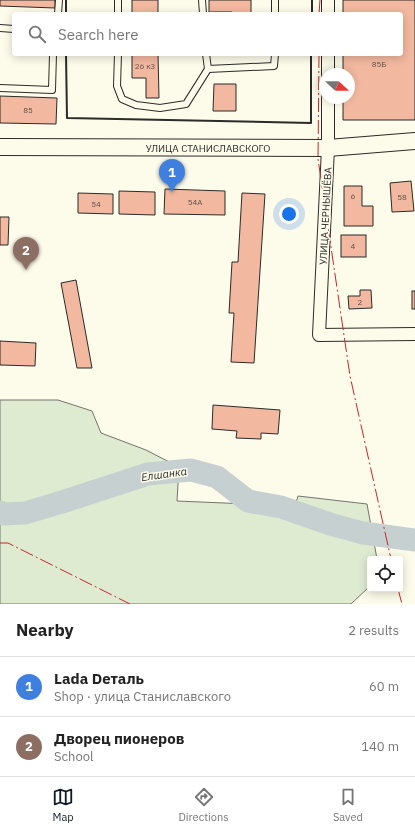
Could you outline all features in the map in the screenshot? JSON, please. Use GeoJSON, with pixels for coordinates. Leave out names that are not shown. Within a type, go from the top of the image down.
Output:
{"type":"FeatureCollection","features":[{"type":"Feature","properties":{"kind":"main road","name":"УЛИЦА СТАНИСЛАВСКОГО"},"geometry":{"type":"LineString","coordinates":[[0,147],[328,148],[415,141]]}},
{"type":"Feature","properties":{"kind":"street"},"geometry":{"type":"LineString","coordinates":[[328,0],[328,12]]}},
{"type":"Feature","properties":{"kind":"street"},"geometry":{"type":"LineString","coordinates":[[328,56],[328,68]]}},
{"type":"Feature","properties":{"kind":"street","name":"УЛИЦА ЧЕРНЫШЁВА"},"geometry":{"type":"LineString","coordinates":[[328,104],[328,148],[319,335],[415,334]]}},
{"type":"Feature","properties":{"kind":"lane"},"geometry":{"type":"LineString","coordinates":[[58,12],[59,0]]}},
{"type":"Feature","properties":{"kind":"lane"},"geometry":{"type":"LineString","coordinates":[[118,0],[118,12]]}},
{"type":"Feature","properties":{"kind":"lane"},"geometry":{"type":"LineString","coordinates":[[202,0],[203,12]]}},
{"type":"Feature","properties":{"kind":"lane"},"geometry":{"type":"LineString","coordinates":[[275,0],[275,12]]}},
{"type":"Feature","properties":{"kind":"lane"},"geometry":{"type":"LineString","coordinates":[[0,28],[12,28]]}},
{"type":"Feature","properties":{"kind":"lane"},"geometry":{"type":"LineString","coordinates":[[0,88],[52,90],[54,56]]}},
{"type":"Feature","properties":{"kind":"lane"},"geometry":{"type":"LineString","coordinates":[[118,56],[118,86],[122,99],[136,104],[160,108],[186,104],[208,69],[206,56]]}},
{"type":"Feature","properties":{"kind":"lane"},"geometry":{"type":"LineString","coordinates":[[208,69],[274,66],[275,56]]}},
{"type":"Feature","properties":{"kind":"green space"},"geometry":{"type":"Polygon","coordinates":[[[0,400],[58,400],[92,411],[101,433],[146,450],[179,467],[177,501],[295,506],[298,496],[367,504],[376,556],[367,556],[367,589],[351,604],[0,604],[0,400]]]}},
{"type":"Feature","properties":{"kind":"building"},"geometry":{"type":"Polygon","coordinates":[[[0,0],[55,0],[55,8],[0,6],[0,0]]]}},
{"type":"Feature","properties":{"kind":"building"},"geometry":{"type":"Polygon","coordinates":[[[132,0],[158,0],[158,12],[132,12],[132,0]]]}},
{"type":"Feature","properties":{"kind":"building"},"geometry":{"type":"Polygon","coordinates":[[[209,0],[251,0],[251,12],[209,12],[209,0]]]}},
{"type":"Feature","properties":{"kind":"building"},"geometry":{"type":"Polygon","coordinates":[[[343,0],[415,0],[415,120],[343,120],[343,104],[355,104],[355,68],[343,68],[343,56],[403,56],[403,12],[343,12],[343,0]]]}},
{"type":"Feature","properties":{"kind":"building"},"geometry":{"type":"Polygon","coordinates":[[[132,56],[158,56],[159,98],[146,98],[146,78],[132,78],[132,56]]]}},
{"type":"Feature","properties":{"kind":"building"},"geometry":{"type":"Polygon","coordinates":[[[214,84],[236,84],[236,111],[213,111],[214,84]]]}},
{"type":"Feature","properties":{"kind":"building"},"geometry":{"type":"Polygon","coordinates":[[[0,96],[57,98],[56,124],[0,123],[0,96]]]}},
{"type":"Feature","properties":{"kind":"building"},"geometry":{"type":"Polygon","coordinates":[[[411,181],[414,211],[392,212],[390,183],[411,181]]]}},
{"type":"Feature","properties":{"kind":"building"},"geometry":{"type":"Polygon","coordinates":[[[344,186],[362,186],[362,206],[373,206],[373,226],[344,226],[344,186]]]}},
{"type":"Feature","properties":{"kind":"building"},"geometry":{"type":"Polygon","coordinates":[[[165,189],[225,191],[225,215],[164,214],[165,189]]]}},
{"type":"Feature","properties":{"kind":"building"},"geometry":{"type":"Polygon","coordinates":[[[119,191],[155,192],[155,215],[119,214],[119,191]]]}},
{"type":"Feature","properties":{"kind":"building"},"geometry":{"type":"Polygon","coordinates":[[[78,193],[113,194],[113,214],[78,213],[78,193]]]}},
{"type":"Feature","properties":{"kind":"building"},"geometry":{"type":"Polygon","coordinates":[[[242,193],[265,194],[254,363],[231,362],[234,313],[229,313],[232,262],[238,262],[242,193]]]}},
{"type":"Feature","properties":{"kind":"building"},"geometry":{"type":"Polygon","coordinates":[[[0,217],[9,217],[8,245],[0,245],[0,217]]]}},
{"type":"Feature","properties":{"kind":"building"},"geometry":{"type":"Polygon","coordinates":[[[341,235],[366,235],[366,257],[341,257],[341,235]]]}},
{"type":"Feature","properties":{"kind":"building"},"geometry":{"type":"Polygon","coordinates":[[[76,280],[92,368],[77,368],[61,283],[76,280]]]}},
{"type":"Feature","properties":{"kind":"building"},"geometry":{"type":"Polygon","coordinates":[[[360,290],[371,290],[372,308],[349,309],[348,296],[360,296],[360,290]]]}},
{"type":"Feature","properties":{"kind":"building"},"geometry":{"type":"Polygon","coordinates":[[[412,291],[415,291],[415,309],[412,309],[412,291]]]}},
{"type":"Feature","properties":{"kind":"building"},"geometry":{"type":"Polygon","coordinates":[[[0,341],[36,343],[35,366],[0,365],[0,341]]]}},
{"type":"Feature","properties":{"kind":"building"},"geometry":{"type":"Polygon","coordinates":[[[213,405],[280,410],[278,434],[261,433],[261,439],[236,438],[237,431],[212,429],[213,405]]]}},
{"type":"Feature","properties":{"kind":"waterway","name":"Елшанка"},"geometry":{"type":"LineString","coordinates":[[0,512],[4,514],[25,513],[148,474],[191,470],[217,477],[248,501],[281,507],[333,525],[363,533],[415,540]]}},
{"type":"Feature","properties":{"kind":"wall"},"geometry":{"type":"LineString","coordinates":[[66,0],[66,12]]}},
{"type":"Feature","properties":{"kind":"wall"},"geometry":{"type":"LineString","coordinates":[[312,0],[312,12]]}},
{"type":"Feature","properties":{"kind":"wall"},"geometry":{"type":"LineString","coordinates":[[66,56],[67,118],[311,123],[311,56]]}},
{"type":"Feature","properties":{"kind":"power"},"geometry":{"type":"LineString","coordinates":[[319,12],[320,0]]}},
{"type":"Feature","properties":{"kind":"power"},"geometry":{"type":"LineString","coordinates":[[319,56],[318,159],[350,376],[390,556]]}},
{"type":"Feature","properties":{"kind":"power"},"geometry":{"type":"LineString","coordinates":[[0,543],[8,543],[130,604]]}},
{"type":"Feature","properties":{"kind":"power"},"geometry":{"type":"LineString","coordinates":[[399,592],[402,604]]}},
{"type":"Feature","properties":{"kind":"place","name":"Lada Dеталь"},"geometry":{"type":"Point","coordinates":[172,192]}},
{"type":"Feature","properties":{"kind":"place","name":"Дворец пионеров"},"geometry":{"type":"Point","coordinates":[26,270]}}]}
